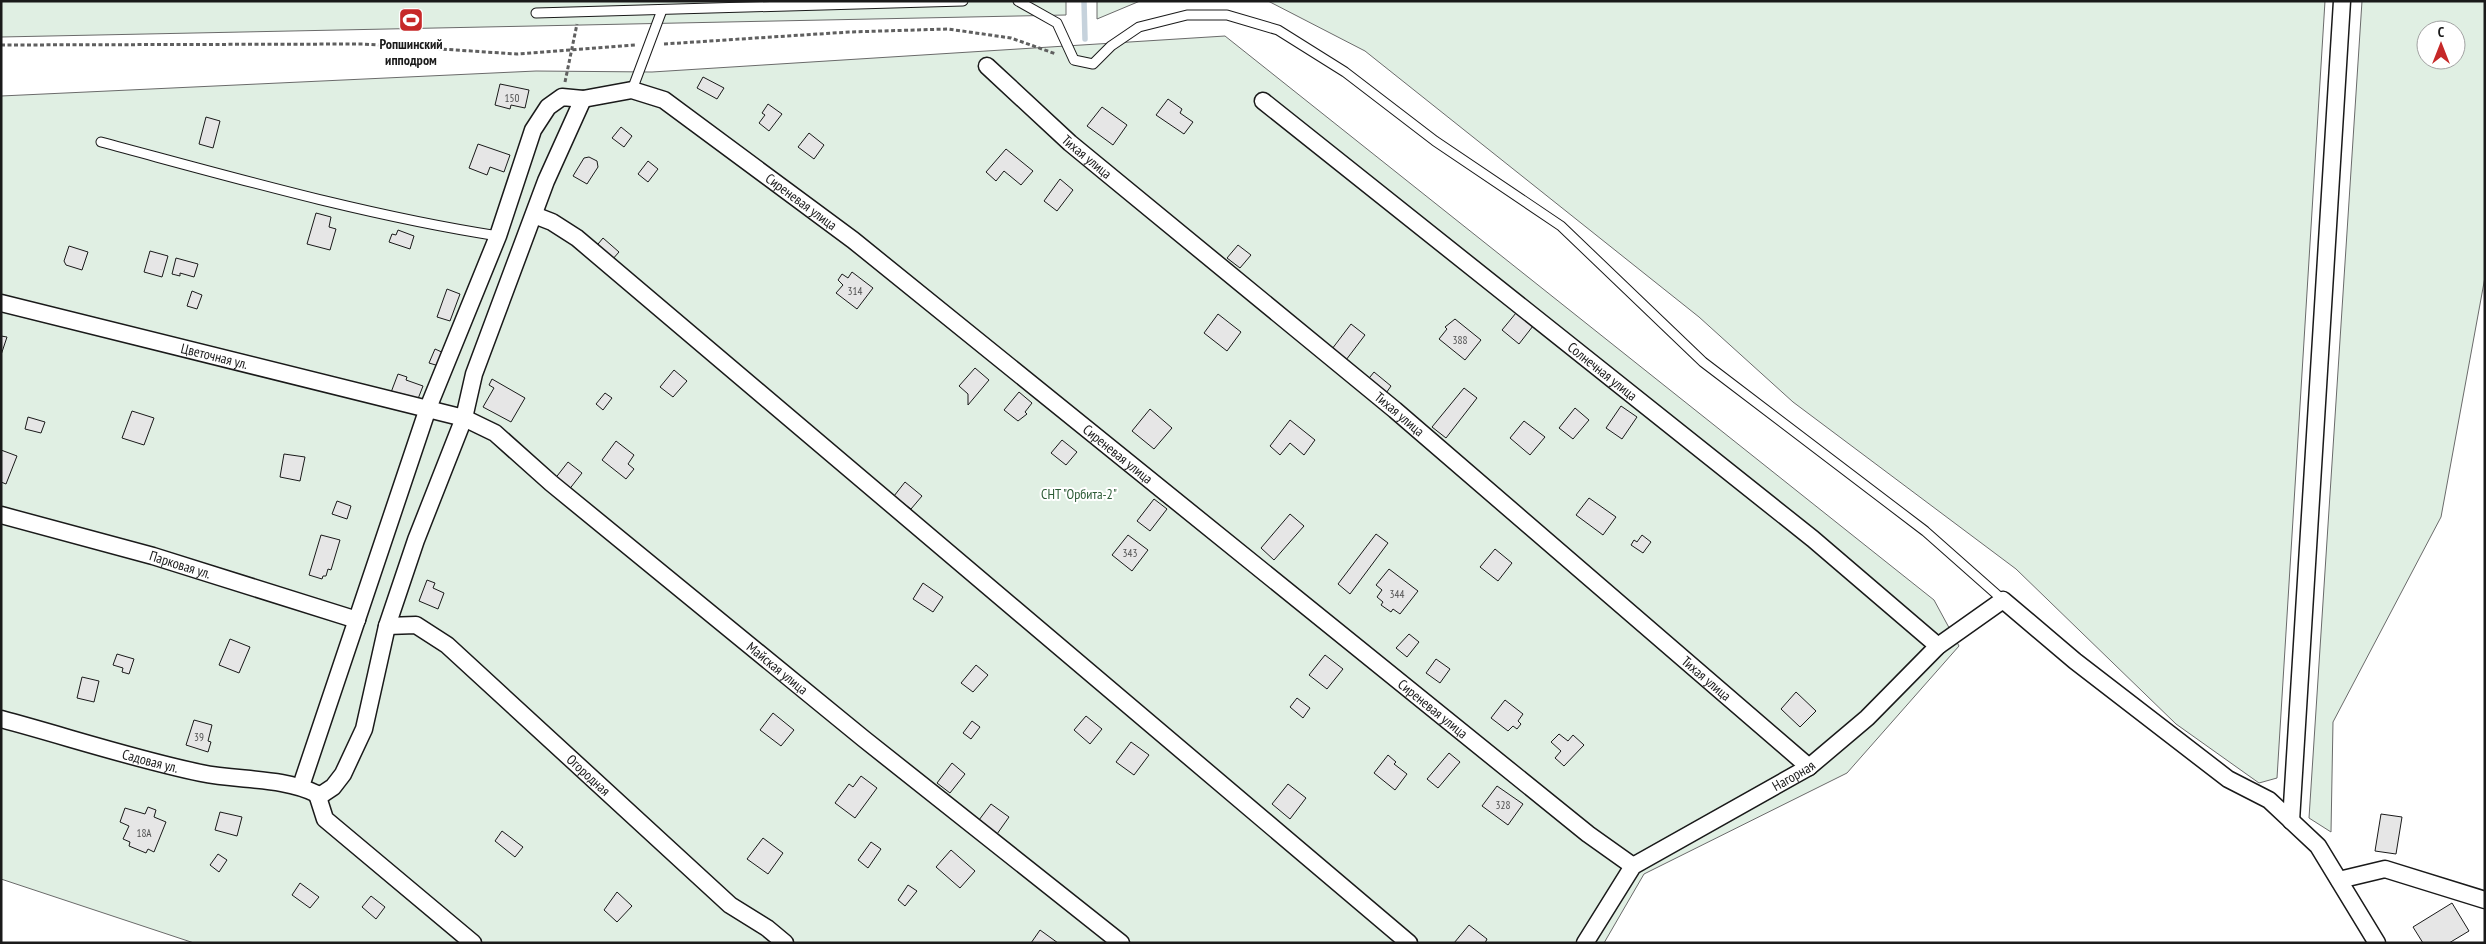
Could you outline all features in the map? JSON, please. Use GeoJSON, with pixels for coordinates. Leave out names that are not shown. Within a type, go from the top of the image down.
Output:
{"type":"FeatureCollection","features":[{"type":"Feature","properties":{"kind":"street"},"geometry":{"type":"LineString","coordinates":[[2291,821],[2342,1]]}},
{"type":"Feature","properties":{"kind":"street","name":"Тихая улица"},"geometry":{"type":"LineString","coordinates":[[987,66],[1070,143],[1395,410],[1809,767]]}},
{"type":"Feature","properties":{"kind":"street","name":"Сиреневая улица"},"geometry":{"type":"LineString","coordinates":[[562,97],[584,99],[632,90],[664,100],[853,240],[1588,834],[1633,866]]}},
{"type":"Feature","properties":{"kind":"street"},"geometry":{"type":"LineString","coordinates":[[473,943],[324,819],[317,794],[301,786],[428,408],[498,236],[533,130],[548,107],[562,97]]}},
{"type":"Feature","properties":{"kind":"street"},"geometry":{"type":"LineString","coordinates":[[318,797],[333,787],[343,774],[364,729],[387,626],[416,540],[464,418],[474,374],[546,181],[584,99]]}},
{"type":"Feature","properties":{"kind":"street","name":"Солнечная улица"},"geometry":{"type":"LineString","coordinates":[[1264,101],[1813,539],[1938,646]]}},
{"type":"Feature","properties":{"kind":"street"},"geometry":{"type":"LineString","coordinates":[[534,215],[552,222],[577,238],[1409,943]]}},
{"type":"Feature","properties":{"kind":"street","name":"Цветочная ул."},"geometry":{"type":"LineString","coordinates":[[1,303],[428,408]]}},
{"type":"Feature","properties":{"kind":"street","name":"Майская улица"},"geometry":{"type":"LineString","coordinates":[[428,408],[464,418],[495,433],[551,483],[864,739],[1121,943]]}},
{"type":"Feature","properties":{"kind":"street","name":"Парковая ул."},"geometry":{"type":"LineString","coordinates":[[1,515],[153,556],[357,620]]}},
{"type":"Feature","properties":{"kind":"street"},"geometry":{"type":"LineString","coordinates":[[2002,600],[2076,661],[2228,779],[2270,800],[2318,846],[2377,943]]}},
{"type":"Feature","properties":{"kind":"street","name":"Нагорная"},"geometry":{"type":"LineString","coordinates":[[1585,943],[1633,866],[1809,767],[1868,718],[1938,646],[2002,600]]}},
{"type":"Feature","properties":{"kind":"street","name":"Огородная"},"geometry":{"type":"LineString","coordinates":[[387,626],[416,625],[446,646],[730,905],[767,928],[785,943]]}},
{"type":"Feature","properties":{"kind":"street","name":"Садовая ул."},"geometry":{"type":"LineString","coordinates":[[1,719],[174,768],[220,777],[301,786]]}},
{"type":"Feature","properties":{"kind":"street"},"geometry":{"type":"LineString","coordinates":[[2339,880],[2385,869],[2485,900]]}},
{"type":"Feature","properties":{"kind":"lane"},"geometry":{"type":"LineString","coordinates":[[536,13],[963,1]]}},
{"type":"Feature","properties":{"kind":"lane"},"geometry":{"type":"LineString","coordinates":[[1018,1],[1057,23],[1074,60],[1093,64],[1111,46],[1139,27],[1187,15],[1227,15],[1278,30],[1345,72],[1435,141],[1561,226],[1703,362],[1926,531],[2002,600]]}},
{"type":"Feature","properties":{"kind":"lane"},"geometry":{"type":"LineString","coordinates":[[632,90],[662,10]]}},
{"type":"Feature","properties":{"kind":"lane"},"geometry":{"type":"LineString","coordinates":[[101,142],[324,201],[442,227],[498,236]]}},
{"type":"Feature","properties":{"kind":"path"},"geometry":{"type":"LineString","coordinates":[[562,97],[580,12]]}},
{"type":"Feature","properties":{"kind":"path"},"geometry":{"type":"LineString","coordinates":[[1,45],[363,44],[517,54],[849,32],[948,29],[1011,38],[1074,60]]}},
{"type":"Feature","properties":{"kind":"green space","name":"Ропшинский ипподром"},"geometry":{"type":"Polygon","coordinates":[[[1,1],[1066,1],[1066,15],[1,37],[1,1]]]}},
{"type":"Feature","properties":{"kind":"green space"},"geometry":{"type":"Polygon","coordinates":[[[1097,1],[1140,1],[1097,19],[1097,1]]]}},
{"type":"Feature","properties":{"kind":"green space"},"geometry":{"type":"Polygon","coordinates":[[[1268,1],[2325,1],[2277,778],[2259,783],[2176,724],[2016,569],[1793,402],[1699,317],[1365,51],[1268,1]]]}},
{"type":"Feature","properties":{"kind":"green space"},"geometry":{"type":"Polygon","coordinates":[[[2362,1],[2485,1],[2485,277],[2441,517],[2333,722],[2331,832],[2309,818],[2362,1]]]}},
{"type":"Feature","properties":{"kind":"green space","name":"СНТ \"Орбита-2\""},"geometry":{"type":"Polygon","coordinates":[[[1225,36],[1934,600],[1959,646],[1847,773],[1644,874],[1604,943],[194,943],[1,879],[1,96],[536,71],[652,72],[1225,36]]]}},
{"type":"Feature","properties":{"kind":"building"},"geometry":{"type":"Polygon","coordinates":[[[703,77],[724,88],[717,99],[697,88],[703,77]]]}},
{"type":"Feature","properties":{"kind":"building"},"geometry":{"type":"Polygon","coordinates":[[[500,84],[529,90],[525,108],[511,105],[510,109],[495,105],[500,84]]]}},
{"type":"Feature","properties":{"kind":"building"},"geometry":{"type":"Polygon","coordinates":[[[1168,99],[1182,109],[1180,113],[1193,122],[1184,134],[1156,115],[1168,99]]]}},
{"type":"Feature","properties":{"kind":"building"},"geometry":{"type":"Polygon","coordinates":[[[768,104],[782,114],[769,131],[759,123],[765,115],[762,113],[768,104]]]}},
{"type":"Feature","properties":{"kind":"building"},"geometry":{"type":"Polygon","coordinates":[[[1102,107],[1127,125],[1113,145],[1087,126],[1102,107]]]}},
{"type":"Feature","properties":{"kind":"building"},"geometry":{"type":"Polygon","coordinates":[[[206,117],[220,121],[213,148],[199,144],[206,117]]]}},
{"type":"Feature","properties":{"kind":"building"},"geometry":{"type":"Polygon","coordinates":[[[621,127],[632,136],[624,147],[612,138],[621,127]]]}},
{"type":"Feature","properties":{"kind":"building"},"geometry":{"type":"Polygon","coordinates":[[[809,133],[824,145],[814,159],[798,147],[809,133]]]}},
{"type":"Feature","properties":{"kind":"building"},"geometry":{"type":"Polygon","coordinates":[[[478,144],[510,155],[504,172],[490,167],[487,175],[469,168],[478,144]]]}},
{"type":"Feature","properties":{"kind":"building"},"geometry":{"type":"Polygon","coordinates":[[[1006,149],[1033,171],[1021,185],[1004,171],[996,181],[986,172],[1006,149]]]}},
{"type":"Feature","properties":{"kind":"building"},"geometry":{"type":"Polygon","coordinates":[[[589,157],[597,161],[598,167],[587,184],[573,176],[584,158],[589,157]]]}},
{"type":"Feature","properties":{"kind":"building"},"geometry":{"type":"Polygon","coordinates":[[[648,161],[658,169],[648,182],[638,174],[648,161]]]}},
{"type":"Feature","properties":{"kind":"building"},"geometry":{"type":"Polygon","coordinates":[[[1060,179],[1073,190],[1057,211],[1044,201],[1060,179]]]}},
{"type":"Feature","properties":{"kind":"building"},"geometry":{"type":"Polygon","coordinates":[[[316,213],[331,217],[329,227],[336,229],[330,250],[307,244],[316,213]]]}},
{"type":"Feature","properties":{"kind":"building"},"geometry":{"type":"Polygon","coordinates":[[[398,230],[414,236],[410,249],[389,242],[392,234],[396,235],[398,230]]]}},
{"type":"Feature","properties":{"kind":"building"},"geometry":{"type":"Polygon","coordinates":[[[603,238],[619,252],[604,269],[589,255],[603,238]]]}},
{"type":"Feature","properties":{"kind":"building"},"geometry":{"type":"Polygon","coordinates":[[[1238,245],[1251,255],[1240,268],[1227,258],[1238,245]]]}},
{"type":"Feature","properties":{"kind":"building"},"geometry":{"type":"Polygon","coordinates":[[[69,246],[88,252],[82,270],[66,265],[64,261],[69,246]]]}},
{"type":"Feature","properties":{"kind":"building"},"geometry":{"type":"Polygon","coordinates":[[[150,251],[168,256],[162,277],[144,272],[150,251]]]}},
{"type":"Feature","properties":{"kind":"building"},"geometry":{"type":"Polygon","coordinates":[[[176,258],[198,264],[194,277],[180,273],[180,276],[172,274],[176,258]]]}},
{"type":"Feature","properties":{"kind":"building"},"geometry":{"type":"Polygon","coordinates":[[[852,272],[873,288],[857,309],[836,293],[843,285],[838,280],[842,274],[848,278],[852,272]]]}},
{"type":"Feature","properties":{"kind":"building"},"geometry":{"type":"Polygon","coordinates":[[[447,289],[460,294],[450,321],[437,317],[447,289]]]}},
{"type":"Feature","properties":{"kind":"building"},"geometry":{"type":"Polygon","coordinates":[[[192,291],[202,295],[197,309],[187,306],[192,291]]]}},
{"type":"Feature","properties":{"kind":"building"},"geometry":{"type":"Polygon","coordinates":[[[1516,313],[1533,326],[1519,344],[1502,330],[1516,313]]]}},
{"type":"Feature","properties":{"kind":"building"},"geometry":{"type":"Polygon","coordinates":[[[1218,314],[1241,332],[1227,351],[1204,333],[1218,314]]]}},
{"type":"Feature","properties":{"kind":"building"},"geometry":{"type":"Polygon","coordinates":[[[1455,319],[1481,340],[1465,360],[1439,339],[1447,329],[1445,327],[1455,319]]]}},
{"type":"Feature","properties":{"kind":"building"},"geometry":{"type":"Polygon","coordinates":[[[1351,324],[1365,335],[1346,360],[1332,349],[1351,324]]]}},
{"type":"Feature","properties":{"kind":"building"},"geometry":{"type":"Polygon","coordinates":[[[1,336],[7,337],[1,355],[1,336]]]}},
{"type":"Feature","properties":{"kind":"building"},"geometry":{"type":"Polygon","coordinates":[[[435,349],[444,353],[439,366],[429,363],[435,349]]]}},
{"type":"Feature","properties":{"kind":"building"},"geometry":{"type":"Polygon","coordinates":[[[975,368],[989,380],[968,405],[968,394],[959,386],[975,368]]]}},
{"type":"Feature","properties":{"kind":"building"},"geometry":{"type":"Polygon","coordinates":[[[674,370],[687,381],[673,397],[660,387],[674,370]]]}},
{"type":"Feature","properties":{"kind":"building"},"geometry":{"type":"Polygon","coordinates":[[[1374,372],[1391,386],[1384,396],[1366,382],[1374,372]]]}},
{"type":"Feature","properties":{"kind":"building"},"geometry":{"type":"Polygon","coordinates":[[[398,374],[407,377],[406,380],[423,386],[416,404],[390,395],[398,374]]]}},
{"type":"Feature","properties":{"kind":"building"},"geometry":{"type":"Polygon","coordinates":[[[492,379],[525,398],[511,422],[483,407],[494,388],[489,385],[492,379]]]}},
{"type":"Feature","properties":{"kind":"building"},"geometry":{"type":"Polygon","coordinates":[[[1464,388],[1477,398],[1446,438],[1432,427],[1464,388]]]}},
{"type":"Feature","properties":{"kind":"building"},"geometry":{"type":"Polygon","coordinates":[[[1019,392],[1032,403],[1025,412],[1027,414],[1018,421],[1004,410],[1019,392]]]}},
{"type":"Feature","properties":{"kind":"building"},"geometry":{"type":"Polygon","coordinates":[[[605,393],[612,398],[603,410],[596,404],[605,393]]]}},
{"type":"Feature","properties":{"kind":"building"},"geometry":{"type":"Polygon","coordinates":[[[1621,406],[1637,417],[1622,439],[1606,428],[1621,406]]]}},
{"type":"Feature","properties":{"kind":"building"},"geometry":{"type":"Polygon","coordinates":[[[1575,408],[1589,420],[1573,439],[1559,428],[1575,408]]]}},
{"type":"Feature","properties":{"kind":"building"},"geometry":{"type":"Polygon","coordinates":[[[1150,409],[1172,428],[1154,449],[1132,431],[1150,409]]]}},
{"type":"Feature","properties":{"kind":"building"},"geometry":{"type":"Polygon","coordinates":[[[132,411],[154,418],[144,445],[122,438],[132,411]]]}},
{"type":"Feature","properties":{"kind":"building"},"geometry":{"type":"Polygon","coordinates":[[[28,417],[45,422],[41,433],[25,429],[28,417]]]}},
{"type":"Feature","properties":{"kind":"building"},"geometry":{"type":"Polygon","coordinates":[[[1290,420],[1315,440],[1304,455],[1290,443],[1280,455],[1270,446],[1290,420]]]}},
{"type":"Feature","properties":{"kind":"building"},"geometry":{"type":"Polygon","coordinates":[[[1524,421],[1545,437],[1530,455],[1510,438],[1524,421]]]}},
{"type":"Feature","properties":{"kind":"building"},"geometry":{"type":"Polygon","coordinates":[[[1062,440],[1077,452],[1066,465],[1051,453],[1062,440]]]}},
{"type":"Feature","properties":{"kind":"building"},"geometry":{"type":"Polygon","coordinates":[[[616,441],[634,455],[628,464],[634,469],[626,479],[602,460],[616,441]]]}},
{"type":"Feature","properties":{"kind":"building"},"geometry":{"type":"Polygon","coordinates":[[[1,450],[17,456],[6,484],[1,482],[1,450]]]}},
{"type":"Feature","properties":{"kind":"building"},"geometry":{"type":"Polygon","coordinates":[[[284,454],[305,457],[300,481],[280,477],[284,454]]]}},
{"type":"Feature","properties":{"kind":"building"},"geometry":{"type":"Polygon","coordinates":[[[568,462],[582,473],[568,491],[554,480],[568,462]]]}},
{"type":"Feature","properties":{"kind":"building"},"geometry":{"type":"Polygon","coordinates":[[[905,482],[922,496],[911,509],[894,496],[905,482]]]}},
{"type":"Feature","properties":{"kind":"building"},"geometry":{"type":"Polygon","coordinates":[[[1589,498],[1616,517],[1603,535],[1576,515],[1589,498]]]}},
{"type":"Feature","properties":{"kind":"building"},"geometry":{"type":"Polygon","coordinates":[[[1154,499],[1167,509],[1150,531],[1137,521],[1154,499]]]}},
{"type":"Feature","properties":{"kind":"building"},"geometry":{"type":"Polygon","coordinates":[[[337,501],[351,506],[347,519],[332,514],[337,501]]]}},
{"type":"Feature","properties":{"kind":"building"},"geometry":{"type":"Polygon","coordinates":[[[1290,514],[1304,526],[1274,560],[1261,548],[1290,514]]]}},
{"type":"Feature","properties":{"kind":"building"},"geometry":{"type":"Polygon","coordinates":[[[1376,534],[1388,543],[1350,594],[1338,584],[1376,534]]]}},
{"type":"Feature","properties":{"kind":"building"},"geometry":{"type":"Polygon","coordinates":[[[321,535],[340,540],[331,570],[328,569],[326,576],[323,576],[322,579],[309,575],[321,535]]]}},
{"type":"Feature","properties":{"kind":"building"},"geometry":{"type":"Polygon","coordinates":[[[1128,535],[1148,550],[1132,571],[1112,555],[1128,535]]]}},
{"type":"Feature","properties":{"kind":"building"},"geometry":{"type":"Polygon","coordinates":[[[1642,535],[1651,542],[1643,553],[1631,545],[1634,540],[1637,542],[1642,535]]]}},
{"type":"Feature","properties":{"kind":"building"},"geometry":{"type":"Polygon","coordinates":[[[1495,549],[1512,563],[1498,581],[1480,567],[1495,549]]]}},
{"type":"Feature","properties":{"kind":"building"},"geometry":{"type":"Polygon","coordinates":[[[1389,569],[1418,591],[1400,614],[1393,609],[1391,612],[1381,605],[1383,602],[1377,597],[1382,590],[1376,585],[1389,569]]]}},
{"type":"Feature","properties":{"kind":"building"},"geometry":{"type":"Polygon","coordinates":[[[427,580],[435,583],[433,588],[444,593],[438,609],[419,601],[427,580]]]}},
{"type":"Feature","properties":{"kind":"building"},"geometry":{"type":"Polygon","coordinates":[[[923,583],[943,597],[933,612],[913,599],[923,583]]]}},
{"type":"Feature","properties":{"kind":"building"},"geometry":{"type":"Polygon","coordinates":[[[1409,634],[1419,642],[1407,657],[1396,648],[1409,634]]]}},
{"type":"Feature","properties":{"kind":"building"},"geometry":{"type":"Polygon","coordinates":[[[230,639],[250,647],[239,673],[219,665],[230,639]]]}},
{"type":"Feature","properties":{"kind":"building"},"geometry":{"type":"Polygon","coordinates":[[[117,654],[134,659],[129,674],[122,672],[123,668],[113,665],[117,654]]]}},
{"type":"Feature","properties":{"kind":"building"},"geometry":{"type":"Polygon","coordinates":[[[1325,655],[1343,669],[1327,689],[1309,675],[1325,655]]]}},
{"type":"Feature","properties":{"kind":"building"},"geometry":{"type":"Polygon","coordinates":[[[1436,659],[1450,669],[1440,683],[1426,673],[1436,659]]]}},
{"type":"Feature","properties":{"kind":"building"},"geometry":{"type":"Polygon","coordinates":[[[976,665],[988,675],[973,692],[961,683],[976,665]]]}},
{"type":"Feature","properties":{"kind":"building"},"geometry":{"type":"Polygon","coordinates":[[[82,677],[99,681],[94,702],[77,698],[82,677]]]}},
{"type":"Feature","properties":{"kind":"building"},"geometry":{"type":"Polygon","coordinates":[[[1796,692],[1816,711],[1800,727],[1781,709],[1796,692]]]}},
{"type":"Feature","properties":{"kind":"building"},"geometry":{"type":"Polygon","coordinates":[[[1297,698],[1310,708],[1303,718],[1290,707],[1297,698]]]}},
{"type":"Feature","properties":{"kind":"building"},"geometry":{"type":"Polygon","coordinates":[[[1505,700],[1523,714],[1518,721],[1521,724],[1517,729],[1513,726],[1508,731],[1491,718],[1505,700]]]}},
{"type":"Feature","properties":{"kind":"building"},"geometry":{"type":"Polygon","coordinates":[[[773,713],[794,730],[781,746],[760,730],[773,713]]]}},
{"type":"Feature","properties":{"kind":"building"},"geometry":{"type":"Polygon","coordinates":[[[1086,716],[1102,729],[1090,744],[1074,730],[1086,716]]]}},
{"type":"Feature","properties":{"kind":"building"},"geometry":{"type":"Polygon","coordinates":[[[194,720],[212,725],[208,741],[211,742],[208,752],[186,745],[194,720]]]}},
{"type":"Feature","properties":{"kind":"building"},"geometry":{"type":"Polygon","coordinates":[[[972,721],[980,727],[971,739],[963,733],[972,721]]]}},
{"type":"Feature","properties":{"kind":"building"},"geometry":{"type":"Polygon","coordinates":[[[1559,734],[1568,741],[1573,735],[1584,745],[1564,766],[1555,758],[1561,751],[1551,742],[1559,734]]]}},
{"type":"Feature","properties":{"kind":"building"},"geometry":{"type":"Polygon","coordinates":[[[1131,742],[1149,755],[1134,775],[1116,762],[1131,742]]]}},
{"type":"Feature","properties":{"kind":"building"},"geometry":{"type":"Polygon","coordinates":[[[1449,753],[1460,762],[1438,788],[1427,779],[1449,753]]]}},
{"type":"Feature","properties":{"kind":"building"},"geometry":{"type":"Polygon","coordinates":[[[1388,755],[1396,762],[1394,764],[1407,774],[1395,790],[1374,773],[1388,755]]]}},
{"type":"Feature","properties":{"kind":"building"},"geometry":{"type":"Polygon","coordinates":[[[952,763],[965,774],[950,793],[937,783],[952,763]]]}},
{"type":"Feature","properties":{"kind":"building"},"geometry":{"type":"Polygon","coordinates":[[[861,776],[877,788],[855,818],[835,803],[849,784],[853,787],[861,776]]]}},
{"type":"Feature","properties":{"kind":"building"},"geometry":{"type":"Polygon","coordinates":[[[1288,784],[1306,798],[1290,819],[1272,804],[1288,784]]]}},
{"type":"Feature","properties":{"kind":"building"},"geometry":{"type":"Polygon","coordinates":[[[1497,786],[1523,804],[1508,825],[1482,806],[1497,786]]]}},
{"type":"Feature","properties":{"kind":"building"},"geometry":{"type":"Polygon","coordinates":[[[991,804],[1009,817],[997,834],[979,820],[991,804]]]}},
{"type":"Feature","properties":{"kind":"building"},"geometry":{"type":"Polygon","coordinates":[[[148,807],[156,810],[154,817],[166,822],[154,852],[148,849],[146,853],[129,846],[130,842],[123,839],[129,826],[120,822],[125,808],[145,814],[148,807]]]}},
{"type":"Feature","properties":{"kind":"building"},"geometry":{"type":"Polygon","coordinates":[[[220,812],[242,817],[237,836],[215,830],[220,812]]]}},
{"type":"Feature","properties":{"kind":"building"},"geometry":{"type":"Polygon","coordinates":[[[2381,814],[2402,817],[2396,854],[2375,851],[2381,814]]]}},
{"type":"Feature","properties":{"kind":"building"},"geometry":{"type":"Polygon","coordinates":[[[502,831],[523,847],[515,857],[495,841],[502,831]]]}},
{"type":"Feature","properties":{"kind":"building"},"geometry":{"type":"Polygon","coordinates":[[[763,838],[783,853],[768,874],[747,859],[763,838]]]}},
{"type":"Feature","properties":{"kind":"building"},"geometry":{"type":"Polygon","coordinates":[[[871,842],[881,849],[868,868],[858,860],[871,842]]]}},
{"type":"Feature","properties":{"kind":"building"},"geometry":{"type":"Polygon","coordinates":[[[951,850],[975,871],[960,888],[936,867],[951,850]]]}},
{"type":"Feature","properties":{"kind":"building"},"geometry":{"type":"Polygon","coordinates":[[[218,854],[227,860],[219,872],[210,865],[218,854]]]}},
{"type":"Feature","properties":{"kind":"building"},"geometry":{"type":"Polygon","coordinates":[[[300,883],[319,897],[310,908],[292,895],[300,883]]]}},
{"type":"Feature","properties":{"kind":"building"},"geometry":{"type":"Polygon","coordinates":[[[908,885],[917,891],[905,906],[898,900],[908,885]]]}},
{"type":"Feature","properties":{"kind":"building"},"geometry":{"type":"Polygon","coordinates":[[[617,892],[632,906],[617,922],[604,910],[617,892]]]}},
{"type":"Feature","properties":{"kind":"building"},"geometry":{"type":"Polygon","coordinates":[[[371,896],[385,907],[376,919],[362,907],[371,896]]]}},
{"type":"Feature","properties":{"kind":"building"},"geometry":{"type":"Polygon","coordinates":[[[2452,903],[2469,931],[2449,943],[2423,943],[2413,927],[2452,903]]]}},
{"type":"Feature","properties":{"kind":"building"},"geometry":{"type":"Polygon","coordinates":[[[1469,925],[1487,939],[1485,943],[1454,943],[1469,925]]]}},
{"type":"Feature","properties":{"kind":"building"},"geometry":{"type":"Polygon","coordinates":[[[1040,930],[1058,943],[1031,943],[1040,930]]]}},
{"type":"Feature","properties":{"kind":"waterway"},"geometry":{"type":"LineString","coordinates":[[1084,1],[1085,39]]}},
{"type":"Feature","properties":{"kind":"place","name":"Ропшинский ипподром"},"geometry":{"type":"Point","coordinates":[411,20]}}]}
